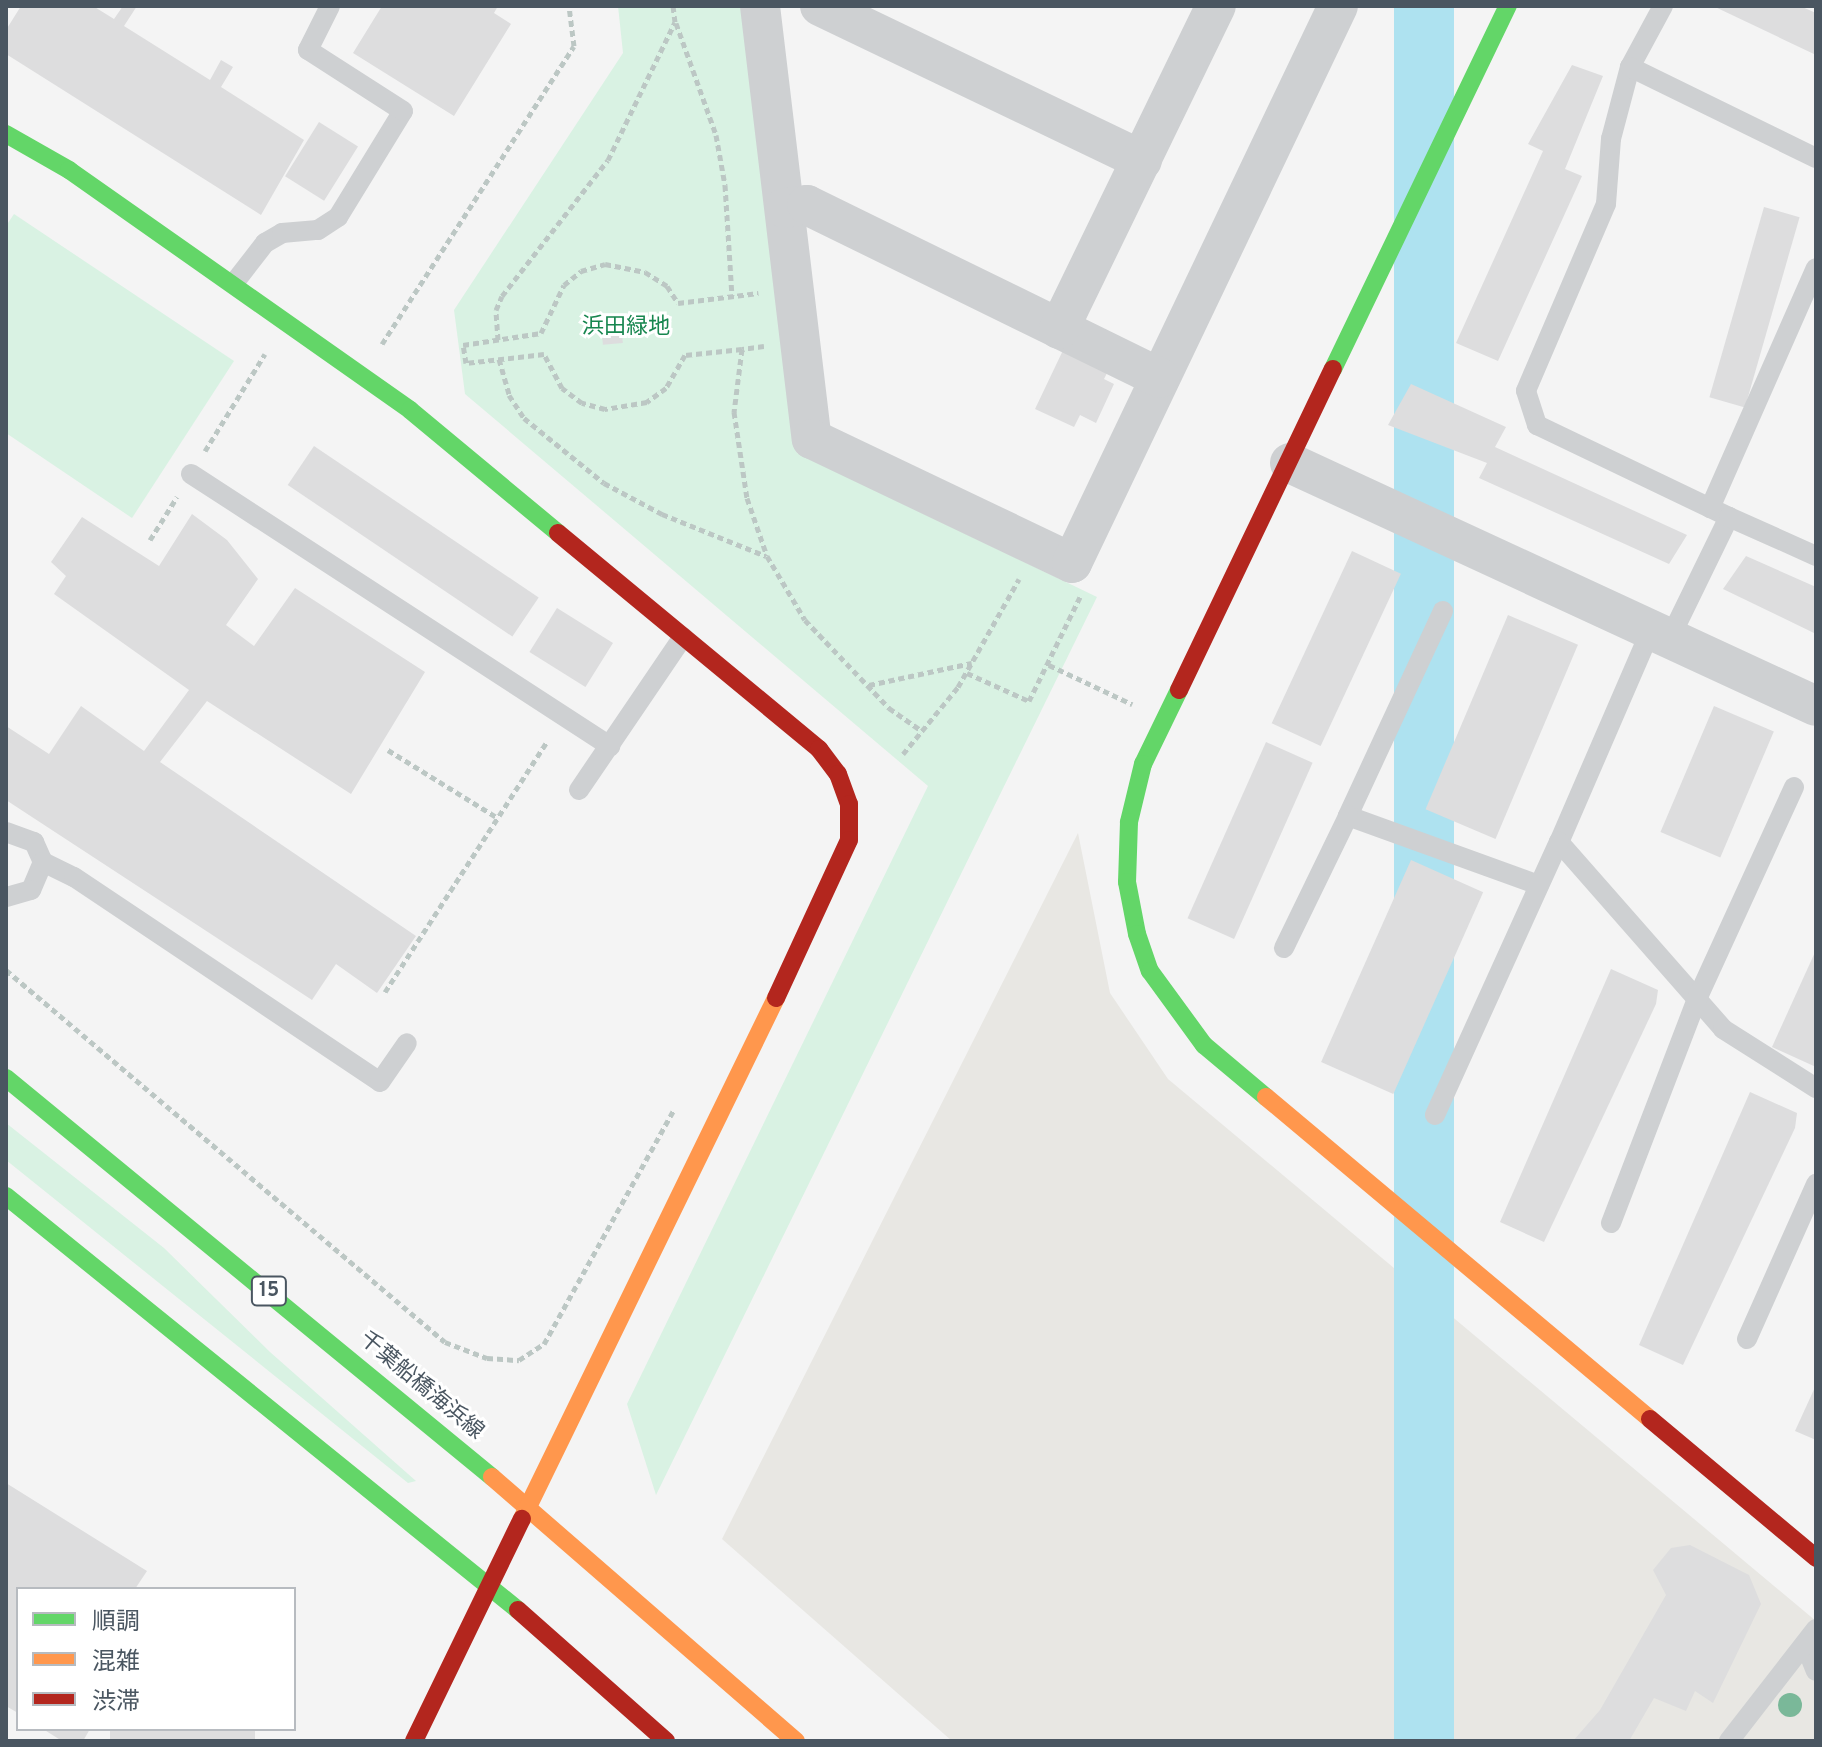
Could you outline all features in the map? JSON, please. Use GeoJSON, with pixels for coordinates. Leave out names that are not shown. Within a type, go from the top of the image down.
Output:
{"type":"FeatureCollection","features":[{"type":"Feature","properties":{"kind":"street"},"geometry":{"type":"LineString","coordinates":[[760,6],[812,439],[1072,563],[1338,6]]}},
{"type":"Feature","properties":{"kind":"street"},"geometry":{"type":"LineString","coordinates":[[820,6],[1142,160]]}},
{"type":"Feature","properties":{"kind":"street"},"geometry":{"type":"LineString","coordinates":[[1059,329],[1216,6]]}},
{"type":"Feature","properties":{"kind":"street"},"geometry":{"type":"LineString","coordinates":[[1508,6],[1143,764],[1129,822],[1127,882],[1150,971],[1204,1045],[1816,1558]]}},
{"type":"Feature","properties":{"kind":"street"},"geometry":{"type":"LineString","coordinates":[[6,134],[69,170],[363,373],[819,749],[838,774],[849,804],[849,840],[414,1741]]}},
{"type":"Feature","properties":{"kind":"street"},"geometry":{"type":"LineString","coordinates":[[785,208],[807,205],[1160,378]]}},
{"type":"Feature","properties":{"kind":"street"},"geometry":{"type":"LineString","coordinates":[[1290,463],[1816,706]]}},
{"type":"Feature","properties":{"kind":"street","name":"千葉船橋海浜線"},"geometry":{"type":"LineString","coordinates":[[6,1078],[528,1507],[796,1741]]}},
{"type":"Feature","properties":{"kind":"street"},"geometry":{"type":"LineString","coordinates":[[6,1196],[489,1584],[666,1741]]}},
{"type":"Feature","properties":{"kind":"lane"},"geometry":{"type":"LineString","coordinates":[[234,283],[265,243],[282,233],[318,230],[338,217],[403,111],[308,50],[330,6]]}},
{"type":"Feature","properties":{"kind":"lane"},"geometry":{"type":"LineString","coordinates":[[1663,6],[1630,67],[1611,139],[1606,204],[1526,391],[1537,425],[1816,556]]}},
{"type":"Feature","properties":{"kind":"lane"},"geometry":{"type":"LineString","coordinates":[[1630,67],[1816,158]]}},
{"type":"Feature","properties":{"kind":"lane"},"geometry":{"type":"LineString","coordinates":[[1435,1115],[1559,842],[1719,513],[1816,268]]}},
{"type":"Feature","properties":{"kind":"lane"},"geometry":{"type":"LineString","coordinates":[[191,474],[610,746]]}},
{"type":"Feature","properties":{"kind":"lane"},"geometry":{"type":"LineString","coordinates":[[1284,948],[1443,611]]}},
{"type":"Feature","properties":{"kind":"lane"},"geometry":{"type":"LineString","coordinates":[[579,790],[683,637]]}},
{"type":"Feature","properties":{"kind":"lane"},"geometry":{"type":"LineString","coordinates":[[1611,1223],[1697,999],[1794,787]]}},
{"type":"Feature","properties":{"kind":"lane"},"geometry":{"type":"LineString","coordinates":[[1348,816],[1539,885]]}},
{"type":"Feature","properties":{"kind":"lane"},"geometry":{"type":"LineString","coordinates":[[6,832],[34,842],[43,862],[74,877],[380,1082],[407,1043]]}},
{"type":"Feature","properties":{"kind":"lane"},"geometry":{"type":"LineString","coordinates":[[1559,842],[1723,1029],[1816,1088]]}},
{"type":"Feature","properties":{"kind":"lane"},"geometry":{"type":"LineString","coordinates":[[6,897],[31,890],[43,862]]}},
{"type":"Feature","properties":{"kind":"lane"},"geometry":{"type":"LineString","coordinates":[[1747,1339],[1816,1184]]}},
{"type":"Feature","properties":{"kind":"lane"},"geometry":{"type":"LineString","coordinates":[[1810,1637],[1816,1671]]}},
{"type":"Feature","properties":{"kind":"lane"},"geometry":{"type":"LineString","coordinates":[[1741,1738],[1810,1637]]}},
{"type":"Feature","properties":{"kind":"path"},"geometry":{"type":"LineString","coordinates":[[363,373],[574,46],[569,6]]}},
{"type":"Feature","properties":{"kind":"path"},"geometry":{"type":"LineString","coordinates":[[673,6],[675,22],[716,135],[732,296]]}},
{"type":"Feature","properties":{"kind":"path"},"geometry":{"type":"LineString","coordinates":[[498,340],[496,310],[502,296],[608,160],[675,22]]}},
{"type":"Feature","properties":{"kind":"path"},"geometry":{"type":"LineString","coordinates":[[770,291],[678,303],[667,286],[645,272],[605,264],[581,271],[564,285],[541,333],[463,345],[466,363],[544,354],[562,388],[582,403],[629,408],[666,388],[685,355],[776,344]]}},
{"type":"Feature","properties":{"kind":"path"},"geometry":{"type":"LineString","coordinates":[[742,349],[734,412],[736,448],[767,556],[805,620],[868,686],[922,731]]}},
{"type":"Feature","properties":{"kind":"path"},"geometry":{"type":"LineString","coordinates":[[499,359],[509,395],[524,418],[604,483],[662,514],[767,556]]}},
{"type":"Feature","properties":{"kind":"path"},"geometry":{"type":"LineString","coordinates":[[251,374],[261,360]]}},
{"type":"Feature","properties":{"kind":"path"},"geometry":{"type":"LineString","coordinates":[[903,754],[974,663],[1035,545]]}},
{"type":"Feature","properties":{"kind":"path"},"geometry":{"type":"LineString","coordinates":[[868,686],[974,663]]}},
{"type":"Feature","properties":{"kind":"path"},"geometry":{"type":"LineString","coordinates":[[967,673],[1029,701],[1049,665],[1137,706]]}},
{"type":"Feature","properties":{"kind":"path"},"geometry":{"type":"LineString","coordinates":[[385,992],[546,743]]}},
{"type":"Feature","properties":{"kind":"path"},"geometry":{"type":"LineString","coordinates":[[388,750],[498,818]]}},
{"type":"Feature","properties":{"kind":"path"},"geometry":{"type":"LineString","coordinates":[[6,970],[445,1342],[487,1358],[519,1360],[544,1344],[679,1100]]}},
{"type":"Feature","properties":{"kind":"shaded area"},"geometry":{"type":"Polygon","coordinates":[[[1078,833],[1110,993],[1168,1079],[1816,1621],[1816,1741],[952,1741],[722,1539],[1078,833]]]}},
{"type":"Feature","properties":{"kind":"green space","name":"浜田緑地"},"geometry":{"type":"Polygon","coordinates":[[[618,6],[742,6],[797,453],[1097,597],[656,1495],[627,1404],[928,786],[465,394],[454,310],[623,53],[618,6]]]}},
{"type":"Feature","properties":{"kind":"green space"},"geometry":{"type":"Polygon","coordinates":[[[14,214],[234,361],[132,518],[6,433],[6,226],[14,214]]]}},
{"type":"Feature","properties":{"kind":"green space"},"geometry":{"type":"Polygon","coordinates":[[[6,1123],[164,1248],[270,1352],[416,1481],[408,1483],[6,1160],[6,1123]]]}},
{"type":"Feature","properties":{"kind":"water"},"geometry":{"type":"Polygon","coordinates":[[[1394,6],[1454,6],[1454,1741],[1394,1741],[1394,6]]]}},
{"type":"Feature","properties":{"kind":"building"},"geometry":{"type":"Polygon","coordinates":[[[21,6],[93,6],[114,19],[123,6],[137,6],[124,26],[210,80],[221,60],[233,67],[221,87],[304,140],[261,215],[6,54],[6,30],[21,6]]]}},
{"type":"Feature","properties":{"kind":"building"},"geometry":{"type":"Polygon","coordinates":[[[382,6],[498,6],[494,13],[511,24],[454,116],[353,53],[382,6]]]}},
{"type":"Feature","properties":{"kind":"building"},"geometry":{"type":"Polygon","coordinates":[[[1713,6],[1800,6],[1816,13],[1816,55],[1713,6]]]}},
{"type":"Feature","properties":{"kind":"building"},"geometry":{"type":"Polygon","coordinates":[[[1572,65],[1603,76],[1565,169],[1582,176],[1498,361],[1456,343],[1543,151],[1528,144],[1572,65]]]}},
{"type":"Feature","properties":{"kind":"building"},"geometry":{"type":"Polygon","coordinates":[[[319,122],[358,146],[324,201],[285,176],[319,122]]]}},
{"type":"Feature","properties":{"kind":"building"},"geometry":{"type":"Polygon","coordinates":[[[1764,207],[1800,217],[1745,408],[1709,397],[1764,207]]]}},
{"type":"Feature","properties":{"kind":"building"},"geometry":{"type":"Polygon","coordinates":[[[621,322],[623,343],[603,345],[601,324],[621,322]]]}},
{"type":"Feature","properties":{"kind":"building"},"geometry":{"type":"Polygon","coordinates":[[[1066,344],[1111,365],[1104,379],[1114,384],[1096,423],[1080,415],[1074,427],[1035,409],[1066,344]]]}},
{"type":"Feature","properties":{"kind":"building"},"geometry":{"type":"Polygon","coordinates":[[[1411,384],[1506,427],[1495,447],[1687,535],[1669,564],[1479,478],[1487,463],[1388,425],[1411,384]]]}},
{"type":"Feature","properties":{"kind":"building"},"geometry":{"type":"Polygon","coordinates":[[[314,446],[539,598],[512,637],[288,485],[314,446]]]}},
{"type":"Feature","properties":{"kind":"building"},"geometry":{"type":"Polygon","coordinates":[[[192,514],[227,540],[258,579],[226,625],[254,646],[295,588],[425,672],[351,794],[207,701],[160,762],[416,936],[377,993],[336,964],[312,1000],[6,800],[6,726],[49,754],[81,706],[144,751],[189,690],[54,594],[66,576],[51,562],[82,517],[159,566],[192,514]]]}},
{"type":"Feature","properties":{"kind":"building"},"geometry":{"type":"Polygon","coordinates":[[[1352,551],[1401,574],[1321,746],[1272,723],[1352,551]]]}},
{"type":"Feature","properties":{"kind":"building"},"geometry":{"type":"Polygon","coordinates":[[[1746,556],[1816,587],[1816,634],[1723,589],[1746,556]]]}},
{"type":"Feature","properties":{"kind":"building"},"geometry":{"type":"Polygon","coordinates":[[[557,608],[613,643],[585,687],[529,652],[557,608]]]}},
{"type":"Feature","properties":{"kind":"building"},"geometry":{"type":"Polygon","coordinates":[[[1508,615],[1578,645],[1496,839],[1426,809],[1508,615]]]}},
{"type":"Feature","properties":{"kind":"building"},"geometry":{"type":"Polygon","coordinates":[[[1714,706],[1774,731],[1720,858],[1660,832],[1714,706]]]}},
{"type":"Feature","properties":{"kind":"building"},"geometry":{"type":"Polygon","coordinates":[[[1266,742],[1313,763],[1234,939],[1187,918],[1266,742]]]}},
{"type":"Feature","properties":{"kind":"building"},"geometry":{"type":"Polygon","coordinates":[[[1411,860],[1483,892],[1393,1094],[1321,1062],[1411,860]]]}},
{"type":"Feature","properties":{"kind":"building"},"geometry":{"type":"Polygon","coordinates":[[[1816,950],[1816,1067],[1772,1047],[1816,950]]]}},
{"type":"Feature","properties":{"kind":"building"},"geometry":{"type":"Polygon","coordinates":[[[1611,969],[1658,990],[1656,1004],[1544,1242],[1500,1222],[1611,969]]]}},
{"type":"Feature","properties":{"kind":"building"},"geometry":{"type":"Polygon","coordinates":[[[1750,1092],[1797,1113],[1795,1128],[1683,1365],[1639,1345],[1750,1092]]]}},
{"type":"Feature","properties":{"kind":"building"},"geometry":{"type":"Polygon","coordinates":[[[1816,1385],[1816,1440],[1795,1431],[1816,1385]]]}},
{"type":"Feature","properties":{"kind":"building"},"geometry":{"type":"Polygon","coordinates":[[[6,1483],[147,1571],[136,1587],[16,1587],[16,1712],[6,1706],[6,1483]]]}},
{"type":"Feature","properties":{"kind":"building"},"geometry":{"type":"Polygon","coordinates":[[[1690,1545],[1749,1575],[1761,1604],[1713,1703],[1695,1691],[1686,1711],[1654,1698],[1629,1741],[1573,1741],[1600,1710],[1666,1595],[1653,1570],[1671,1548],[1690,1545]]]}},
{"type":"Feature","properties":{"kind":"building"},"geometry":{"type":"Polygon","coordinates":[[[46,1731],[89,1731],[83,1741],[62,1741],[46,1731]]]}},
{"type":"Feature","properties":{"kind":"building"},"geometry":{"type":"Polygon","coordinates":[[[110,1731],[255,1731],[255,1741],[110,1741],[110,1731]]]}},
{"type":"Feature","properties":{"kind":"traffic: fast"},"geometry":{"type":"LineString","coordinates":[[1333,369],[1508,6]]}},
{"type":"Feature","properties":{"kind":"traffic: fast"},"geometry":{"type":"LineString","coordinates":[[6,134],[69,170],[410,410],[558,533]]}},
{"type":"Feature","properties":{"kind":"traffic: fast"},"geometry":{"type":"LineString","coordinates":[[1179,690],[1143,764],[1129,822],[1127,882],[1137,934],[1150,971],[1204,1045],[1266,1097]]}},
{"type":"Feature","properties":{"kind":"traffic: fast"},"geometry":{"type":"LineString","coordinates":[[6,1078],[492,1477]]}},
{"type":"Feature","properties":{"kind":"traffic: fast"},"geometry":{"type":"LineString","coordinates":[[6,1196],[518,1610]]}},
{"type":"Feature","properties":{"kind":"traffic: slow"},"geometry":{"type":"LineString","coordinates":[[522,1519],[776,998]]}},
{"type":"Feature","properties":{"kind":"traffic: slow"},"geometry":{"type":"LineString","coordinates":[[1266,1097],[1650,1419]]}},
{"type":"Feature","properties":{"kind":"traffic: slow"},"geometry":{"type":"LineString","coordinates":[[492,1477],[796,1741]]}},
{"type":"Feature","properties":{"kind":"traffic: jam"},"geometry":{"type":"LineString","coordinates":[[1179,690],[1333,369]]}},
{"type":"Feature","properties":{"kind":"traffic: jam"},"geometry":{"type":"LineString","coordinates":[[558,533],[819,749],[838,774],[849,804],[849,840],[776,998]]}},
{"type":"Feature","properties":{"kind":"traffic: jam"},"geometry":{"type":"LineString","coordinates":[[1650,1419],[1816,1558]]}},
{"type":"Feature","properties":{"kind":"traffic: jam"},"geometry":{"type":"LineString","coordinates":[[414,1741],[522,1519]]}},
{"type":"Feature","properties":{"kind":"traffic: jam"},"geometry":{"type":"LineString","coordinates":[[518,1610],[666,1741]]}}]}
